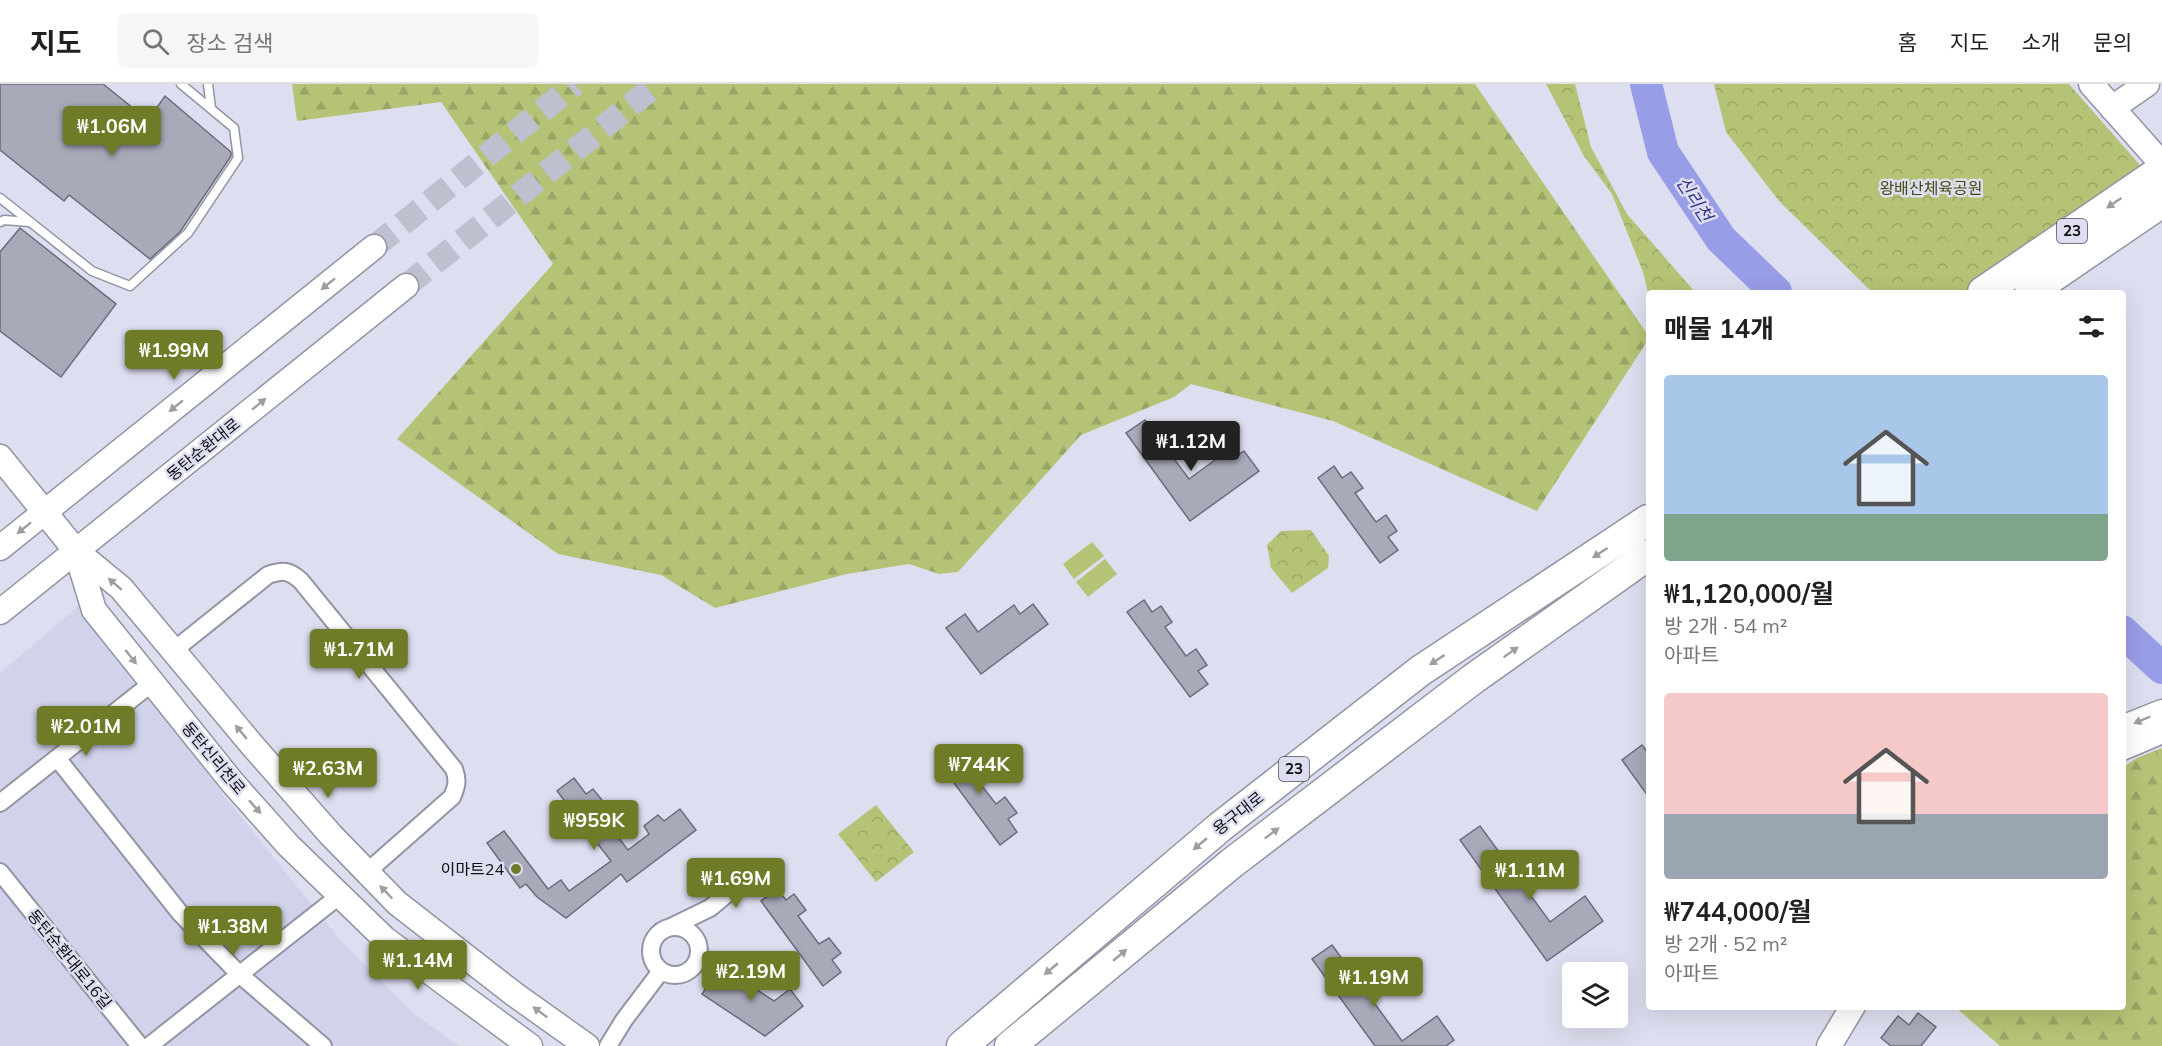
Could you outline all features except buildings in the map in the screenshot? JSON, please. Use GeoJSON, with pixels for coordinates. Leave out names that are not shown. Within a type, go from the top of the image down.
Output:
{"type":"FeatureCollection","features":[{"type":"Feature","properties":{"kind":"highway","name":"23"},"geometry":{"type":"LineString","coordinates":[[1986,290],[2162,170]]}},
{"type":"Feature","properties":{"kind":"highway","name":"23"},"geometry":{"type":"LineString","coordinates":[[2033,290],[2162,202]]}},
{"type":"Feature","properties":{"kind":"highway","name":"용구대로"},"geometry":{"type":"LineString","coordinates":[[962,1046],[1220,827],[1420,671],[1646,521]]}},
{"type":"Feature","properties":{"kind":"highway","name":"23"},"geometry":{"type":"LineString","coordinates":[[1010,1046],[1232,863],[1473,680],[1646,556]]}},
{"type":"Feature","properties":{"kind":"main road"},"geometry":{"type":"LineString","coordinates":[[2091,84],[2162,164]]}},
{"type":"Feature","properties":{"kind":"main road"},"geometry":{"type":"LineString","coordinates":[[2112,108],[2147,84]]}},
{"type":"Feature","properties":{"kind":"main road"},"geometry":{"type":"LineString","coordinates":[[0,548],[374,248]]}},
{"type":"Feature","properties":{"kind":"main road","name":"동탄순환대로"},"geometry":{"type":"LineString","coordinates":[[0,612],[406,285]]}},
{"type":"Feature","properties":{"kind":"main road"},"geometry":{"type":"LineString","coordinates":[[0,457],[76,550],[121,588],[322,825],[397,903],[514,994],[587,1046]]}},
{"type":"Feature","properties":{"kind":"main road","name":"동탄신리천로"},"geometry":{"type":"LineString","coordinates":[[76,550],[94,610],[232,782],[288,845],[385,939],[530,1046]]}},
{"type":"Feature","properties":{"kind":"main road"},"geometry":{"type":"LineString","coordinates":[[2126,739],[2162,712]]}},
{"type":"Feature","properties":{"kind":"main road"},"geometry":{"type":"LineString","coordinates":[[2126,740],[2162,731]]}},
{"type":"Feature","properties":{"kind":"main road"},"geometry":{"type":"LineString","coordinates":[[1812,1046],[1833,1010]]}},
{"type":"Feature","properties":{"kind":"main road"},"geometry":{"type":"LineString","coordinates":[[1829,1046],[1851,1010]]}},
{"type":"Feature","properties":{"kind":"street"},"geometry":{"type":"LineString","coordinates":[[173,651],[268,575],[282,570],[292,572],[301,581],[453,769],[457,778],[457,787],[452,797],[367,872]]}},
{"type":"Feature","properties":{"kind":"street"},"geometry":{"type":"LineString","coordinates":[[0,803],[152,683]]}},
{"type":"Feature","properties":{"kind":"street"},"geometry":{"type":"LineString","coordinates":[[57,758],[180,913],[239,974],[323,1046]]}},
{"type":"Feature","properties":{"kind":"street","name":"동탄순환대로16길"},"geometry":{"type":"LineString","coordinates":[[0,872],[140,1046]]}},
{"type":"Feature","properties":{"kind":"street"},"geometry":{"type":"LineString","coordinates":[[710,908],[699,925],[698,957],[690,970],[676,975],[661,971],[651,958],[650,950],[657,934],[710,908],[739,884]]}},
{"type":"Feature","properties":{"kind":"street"},"geometry":{"type":"LineString","coordinates":[[149,1046],[339,896]]}},
{"type":"Feature","properties":{"kind":"street"},"geometry":{"type":"LineString","coordinates":[[671,927],[687,930],[697,942]]}},
{"type":"Feature","properties":{"kind":"street"},"geometry":{"type":"LineString","coordinates":[[608,1046],[624,1020],[661,971]]}},
{"type":"Feature","properties":{"kind":"lane"},"geometry":{"type":"LineString","coordinates":[[0,198],[92,271],[130,286],[188,233],[238,158],[234,128],[181,84]]}},
{"type":"Feature","properties":{"kind":"lane"},"geometry":{"type":"LineString","coordinates":[[208,84],[211,108]]}},
{"type":"Feature","properties":{"kind":"lane"},"geometry":{"type":"LineString","coordinates":[[0,222],[4,220],[30,222]]}},
{"type":"Feature","properties":{"kind":"shaded area"},"geometry":{"type":"Polygon","coordinates":[[[82,603],[221,792],[341,941],[414,1014],[460,1046],[0,1046],[0,673],[82,603]]]}},
{"type":"Feature","properties":{"kind":"green space"},"geometry":{"type":"Polygon","coordinates":[[[292,84],[1475,84],[1646,332],[1646,343],[1537,511],[1333,421],[1191,384],[1174,397],[1081,435],[958,572],[939,574],[909,564],[847,574],[715,608],[661,575],[558,554],[397,439],[553,264],[441,102],[297,121],[292,84]]]}},
{"type":"Feature","properties":{"kind":"green space"},"geometry":{"type":"Polygon","coordinates":[[[1546,84],[1575,84],[1591,147],[1627,214],[1693,290],[1647,290],[1643,272],[1612,194],[1584,156],[1546,84]]]}},
{"type":"Feature","properties":{"kind":"green space","name":"왕배산체육공원"},"geometry":{"type":"Polygon","coordinates":[[[1714,84],[2069,84],[2147,173],[1988,290],[1870,290],[1779,201],[1726,132],[1714,84]]]}},
{"type":"Feature","properties":{"kind":"green space"},"geometry":{"type":"Polygon","coordinates":[[[1311,530],[1329,556],[1328,568],[1292,593],[1271,568],[1267,545],[1281,531],[1311,530]]]}},
{"type":"Feature","properties":{"kind":"green space"},"geometry":{"type":"Polygon","coordinates":[[[1092,542],[1104,556],[1074,579],[1063,564],[1092,542]]]}},
{"type":"Feature","properties":{"kind":"green space"},"geometry":{"type":"Polygon","coordinates":[[[1105,559],[1117,574],[1088,597],[1076,582],[1105,559]]]}},
{"type":"Feature","properties":{"kind":"green space"},"geometry":{"type":"Polygon","coordinates":[[[2162,748],[2162,782],[2137,758],[2162,748]]]}},
{"type":"Feature","properties":{"kind":"green space"},"geometry":{"type":"Polygon","coordinates":[[[2137,758],[2162,782],[2162,1046],[2000,1046],[1958,1010],[2126,1010],[2126,765],[2137,758]]]}},
{"type":"Feature","properties":{"kind":"green space"},"geometry":{"type":"Polygon","coordinates":[[[876,805],[914,852],[876,882],[838,834],[876,805]]]}},
{"type":"Feature","properties":{"kind":"waterway","name":"신리천"},"geometry":{"type":"LineString","coordinates":[[1646,84],[1663,152],[1721,239],[1774,290]]}},
{"type":"Feature","properties":{"kind":"waterway","name":"신리천"},"geometry":{"type":"LineString","coordinates":[[2126,635],[2162,668]]}},
{"type":"Feature","properties":{"kind":"tunnel"},"geometry":{"type":"LineString","coordinates":[[374,247],[575,84]]}},
{"type":"Feature","properties":{"kind":"tunnel"},"geometry":{"type":"LineString","coordinates":[[406,286],[657,84]]}},
{"type":"Feature","properties":{"kind":"place","name":"이마트24"},"geometry":{"type":"Point","coordinates":[516,869]}}]}
